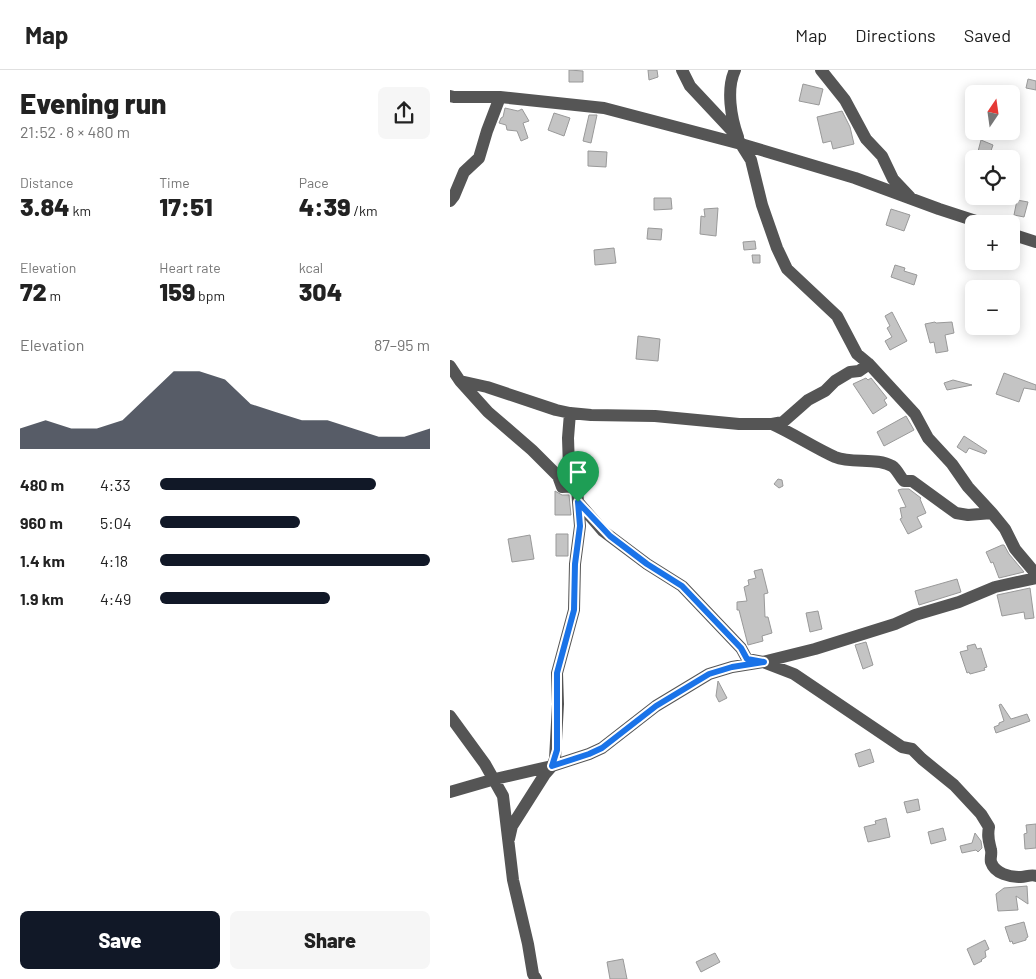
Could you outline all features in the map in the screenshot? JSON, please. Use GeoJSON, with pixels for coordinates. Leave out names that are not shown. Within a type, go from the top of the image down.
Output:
{"type":"FeatureCollection","features":[{"type":"Feature","properties":{"kind":"street"},"geometry":{"type":"LineString","coordinates":[[682,70],[690,86],[734,133],[751,160],[762,205],[777,248],[787,269],[837,316],[857,354],[869,364],[915,414],[928,438],[952,464],[968,487],[992,512],[1015,549],[1036,574]]}},
{"type":"Feature","properties":{"kind":"street"},"geometry":{"type":"LineString","coordinates":[[735,70],[731,89],[733,124],[741,144]]}},
{"type":"Feature","properties":{"kind":"street"},"geometry":{"type":"LineString","coordinates":[[821,70],[845,100],[866,139],[882,156],[892,179],[914,200]]}},
{"type":"Feature","properties":{"kind":"street"},"geometry":{"type":"LineString","coordinates":[[450,96],[500,97],[604,108],[741,144],[855,178],[965,217]]}},
{"type":"Feature","properties":{"kind":"street"},"geometry":{"type":"LineString","coordinates":[[450,201],[464,172],[479,158],[500,97]]}},
{"type":"Feature","properties":{"kind":"street"},"geometry":{"type":"LineString","coordinates":[[1020,237],[1036,242]]}},
{"type":"Feature","properties":{"kind":"street"},"geometry":{"type":"LineString","coordinates":[[460,381],[487,387],[556,410],[591,416],[655,416],[748,424],[772,424],[783,422],[808,400],[825,390],[835,381],[850,372],[859,371],[869,364]]}},
{"type":"Feature","properties":{"kind":"street"},"geometry":{"type":"LineString","coordinates":[[450,366],[460,381],[488,412],[532,450],[558,476],[562,487],[577,486]]}},
{"type":"Feature","properties":{"kind":"street"},"geometry":{"type":"LineString","coordinates":[[509,839],[512,826],[552,766],[557,750],[557,673],[574,610],[575,564],[580,526],[576,472],[569,468],[568,438],[570,413]]}},
{"type":"Feature","properties":{"kind":"street"},"geometry":{"type":"LineString","coordinates":[[772,424],[836,457],[860,462],[870,461],[890,464],[904,481],[912,481],[956,513],[968,515],[992,512]]}},
{"type":"Feature","properties":{"kind":"street"},"geometry":{"type":"LineString","coordinates":[[578,502],[610,536],[647,564],[682,586],[736,643],[747,659],[764,662],[799,677],[902,747],[912,748],[922,759],[954,785],[981,814],[989,827],[987,838],[992,851],[991,860],[994,868],[1005,875],[1036,876]]}},
{"type":"Feature","properties":{"kind":"street"},"geometry":{"type":"LineString","coordinates":[[450,792],[552,766],[589,754],[602,748],[656,706],[709,674],[732,667],[764,662],[815,649],[895,624],[915,615],[960,602],[995,587],[1036,578]]}},
{"type":"Feature","properties":{"kind":"street"},"geometry":{"type":"LineString","coordinates":[[450,716],[495,779],[503,796],[513,880],[533,974],[536,979]]}},
{"type":"Feature","properties":{"kind":"building"},"geometry":{"type":"Polygon","coordinates":[[[569,70],[583,71],[583,82],[569,82],[569,70]]]}},
{"type":"Feature","properties":{"kind":"building"},"geometry":{"type":"Polygon","coordinates":[[[648,70],[657,70],[658,77],[649,80],[648,70]]]}},
{"type":"Feature","properties":{"kind":"building"},"geometry":{"type":"Polygon","coordinates":[[[1028,79],[1036,81],[1036,90],[1026,88],[1028,79]]]}},
{"type":"Feature","properties":{"kind":"building"},"geometry":{"type":"Polygon","coordinates":[[[803,84],[823,89],[819,105],[799,101],[803,84]]]}},
{"type":"Feature","properties":{"kind":"building"},"geometry":{"type":"Polygon","coordinates":[[[505,108],[518,111],[522,109],[529,121],[523,123],[528,138],[521,141],[517,131],[507,130],[506,125],[499,123],[505,108]]]}},
{"type":"Feature","properties":{"kind":"building"},"geometry":{"type":"Polygon","coordinates":[[[842,111],[850,127],[854,144],[833,149],[831,141],[823,143],[817,117],[842,111]]]}},
{"type":"Feature","properties":{"kind":"building"},"geometry":{"type":"Polygon","coordinates":[[[554,113],[570,118],[564,136],[548,130],[554,113]]]}},
{"type":"Feature","properties":{"kind":"building"},"geometry":{"type":"Polygon","coordinates":[[[589,115],[597,115],[591,143],[583,141],[589,115]]]}},
{"type":"Feature","properties":{"kind":"building"},"geometry":{"type":"Polygon","coordinates":[[[981,140],[993,145],[991,150],[978,150],[981,140]]]}},
{"type":"Feature","properties":{"kind":"building"},"geometry":{"type":"Polygon","coordinates":[[[588,151],[607,152],[606,167],[588,166],[588,151]]]}},
{"type":"Feature","properties":{"kind":"building"},"geometry":{"type":"Polygon","coordinates":[[[654,198],[671,198],[672,209],[654,210],[654,198]]]}},
{"type":"Feature","properties":{"kind":"building"},"geometry":{"type":"Polygon","coordinates":[[[1020,201],[1028,202],[1024,217],[1014,215],[1016,205],[1020,205],[1020,201]]]}},
{"type":"Feature","properties":{"kind":"building"},"geometry":{"type":"Polygon","coordinates":[[[718,208],[716,236],[700,234],[701,216],[705,217],[704,209],[718,208]]]}},
{"type":"Feature","properties":{"kind":"building"},"geometry":{"type":"Polygon","coordinates":[[[891,209],[910,215],[904,231],[886,225],[891,209]]]}},
{"type":"Feature","properties":{"kind":"building"},"geometry":{"type":"Polygon","coordinates":[[[648,228],[662,229],[661,240],[647,239],[648,228]]]}},
{"type":"Feature","properties":{"kind":"building"},"geometry":{"type":"Polygon","coordinates":[[[755,241],[756,249],[744,250],[743,242],[755,241]]]}},
{"type":"Feature","properties":{"kind":"building"},"geometry":{"type":"Polygon","coordinates":[[[614,248],[616,263],[595,265],[594,250],[614,248]]]}},
{"type":"Feature","properties":{"kind":"building"},"geometry":{"type":"Polygon","coordinates":[[[752,255],[760,255],[760,263],[753,263],[752,255]]]}},
{"type":"Feature","properties":{"kind":"building"},"geometry":{"type":"Polygon","coordinates":[[[895,265],[905,268],[904,271],[917,275],[914,285],[891,277],[895,265]]]}},
{"type":"Feature","properties":{"kind":"building"},"geometry":{"type":"Polygon","coordinates":[[[892,312],[907,341],[890,350],[885,341],[892,337],[887,328],[890,326],[885,316],[892,312]]]}},
{"type":"Feature","properties":{"kind":"building"},"geometry":{"type":"Polygon","coordinates":[[[952,322],[954,333],[945,335],[948,351],[936,353],[934,342],[930,343],[925,324],[952,322]]]}},
{"type":"Feature","properties":{"kind":"building"},"geometry":{"type":"Polygon","coordinates":[[[638,336],[660,339],[658,361],[636,359],[638,336]]]}},
{"type":"Feature","properties":{"kind":"building"},"geometry":{"type":"Polygon","coordinates":[[[1004,373],[1036,385],[1036,390],[1024,388],[1019,402],[996,394],[1004,373]]]}},
{"type":"Feature","properties":{"kind":"building"},"geometry":{"type":"Polygon","coordinates":[[[866,378],[868,380],[871,378],[887,398],[884,400],[887,405],[873,414],[853,384],[866,378]]]}},
{"type":"Feature","properties":{"kind":"building"},"geometry":{"type":"Polygon","coordinates":[[[953,380],[972,385],[947,390],[944,383],[953,380]]]}},
{"type":"Feature","properties":{"kind":"building"},"geometry":{"type":"Polygon","coordinates":[[[906,416],[914,430],[884,446],[877,432],[906,416]]]}},
{"type":"Feature","properties":{"kind":"building"},"geometry":{"type":"Polygon","coordinates":[[[964,436],[987,451],[985,454],[969,448],[966,453],[957,447],[964,436]]]}},
{"type":"Feature","properties":{"kind":"building"},"geometry":{"type":"Polygon","coordinates":[[[778,479],[782,480],[783,486],[779,488],[774,484],[778,479]]]}},
{"type":"Feature","properties":{"kind":"building"},"geometry":{"type":"Polygon","coordinates":[[[909,489],[921,498],[926,513],[917,517],[922,527],[908,534],[900,519],[902,518],[900,508],[906,507],[898,490],[909,489]]]}},
{"type":"Feature","properties":{"kind":"building"},"geometry":{"type":"Polygon","coordinates":[[[555,491],[562,495],[569,495],[571,515],[555,515],[555,491]]]}},
{"type":"Feature","properties":{"kind":"building"},"geometry":{"type":"Polygon","coordinates":[[[556,534],[568,534],[568,556],[556,556],[556,534]]]}},
{"type":"Feature","properties":{"kind":"building"},"geometry":{"type":"Polygon","coordinates":[[[530,535],[534,559],[512,562],[508,539],[530,535]]]}},
{"type":"Feature","properties":{"kind":"building"},"geometry":{"type":"Polygon","coordinates":[[[1004,545],[1024,572],[999,578],[993,562],[991,563],[986,552],[1004,545]]]}},
{"type":"Feature","properties":{"kind":"building"},"geometry":{"type":"Polygon","coordinates":[[[762,569],[768,593],[764,594],[765,617],[768,617],[772,633],[762,636],[763,641],[748,645],[739,610],[737,610],[737,602],[747,601],[744,587],[749,585],[748,580],[756,578],[754,571],[762,569]]]}},
{"type":"Feature","properties":{"kind":"building"},"geometry":{"type":"Polygon","coordinates":[[[957,579],[961,592],[919,605],[915,591],[957,579]]]}},
{"type":"Feature","properties":{"kind":"building"},"geometry":{"type":"Polygon","coordinates":[[[1030,588],[1034,618],[1025,619],[1024,612],[1002,616],[997,595],[1030,588]]]}},
{"type":"Feature","properties":{"kind":"building"},"geometry":{"type":"Polygon","coordinates":[[[818,611],[822,629],[810,632],[806,613],[818,611]]]}},
{"type":"Feature","properties":{"kind":"building"},"geometry":{"type":"Polygon","coordinates":[[[866,642],[873,665],[863,669],[855,645],[866,642]]]}},
{"type":"Feature","properties":{"kind":"building"},"geometry":{"type":"Polygon","coordinates":[[[975,644],[977,649],[981,648],[987,667],[984,668],[985,670],[970,674],[969,672],[967,673],[960,652],[968,650],[967,646],[975,644]]]}},
{"type":"Feature","properties":{"kind":"building"},"geometry":{"type":"Polygon","coordinates":[[[718,681],[727,698],[719,702],[716,696],[718,681]]]}},
{"type":"Feature","properties":{"kind":"building"},"geometry":{"type":"Polygon","coordinates":[[[1001,704],[1011,719],[1027,714],[1030,721],[996,733],[994,727],[1004,721],[999,705],[1001,704]]]}},
{"type":"Feature","properties":{"kind":"building"},"geometry":{"type":"Polygon","coordinates":[[[870,749],[874,762],[859,767],[855,754],[870,749]]]}},
{"type":"Feature","properties":{"kind":"building"},"geometry":{"type":"Polygon","coordinates":[[[918,799],[920,810],[907,813],[904,802],[918,799]]]}},
{"type":"Feature","properties":{"kind":"building"},"geometry":{"type":"Polygon","coordinates":[[[886,818],[890,837],[868,842],[864,827],[876,824],[875,821],[886,818]]]}},
{"type":"Feature","properties":{"kind":"building"},"geometry":{"type":"Polygon","coordinates":[[[1036,824],[1036,848],[1025,849],[1024,834],[1027,833],[1026,825],[1036,824]]]}},
{"type":"Feature","properties":{"kind":"building"},"geometry":{"type":"Polygon","coordinates":[[[943,828],[946,840],[931,844],[928,832],[943,828]]]}},
{"type":"Feature","properties":{"kind":"building"},"geometry":{"type":"Polygon","coordinates":[[[975,833],[981,841],[982,848],[978,852],[976,850],[962,853],[960,846],[972,843],[975,833]]]}},
{"type":"Feature","properties":{"kind":"building"},"geometry":{"type":"Polygon","coordinates":[[[1027,886],[1028,904],[1016,896],[1018,910],[998,911],[996,894],[1004,888],[1027,886]]]}},
{"type":"Feature","properties":{"kind":"building"},"geometry":{"type":"Polygon","coordinates":[[[1024,922],[1028,937],[1026,940],[1013,944],[1012,941],[1010,942],[1005,927],[1024,922]]]}},
{"type":"Feature","properties":{"kind":"building"},"geometry":{"type":"Polygon","coordinates":[[[985,940],[989,949],[985,951],[986,957],[974,965],[967,949],[985,940]]]}},
{"type":"Feature","properties":{"kind":"building"},"geometry":{"type":"Polygon","coordinates":[[[715,953],[720,962],[701,972],[696,962],[715,953]]]}},
{"type":"Feature","properties":{"kind":"building"},"geometry":{"type":"Polygon","coordinates":[[[623,959],[627,979],[610,979],[607,962],[623,959]]]}},
{"type":"Feature","properties":{"kind":"route"},"geometry":{"type":"LineString","coordinates":[[578,502],[610,536],[647,564],[682,586],[741,648],[747,659],[764,662],[732,667],[709,674],[656,706],[602,748],[552,766],[557,750],[557,673],[574,610],[575,564],[580,526],[578,502]]}}]}
